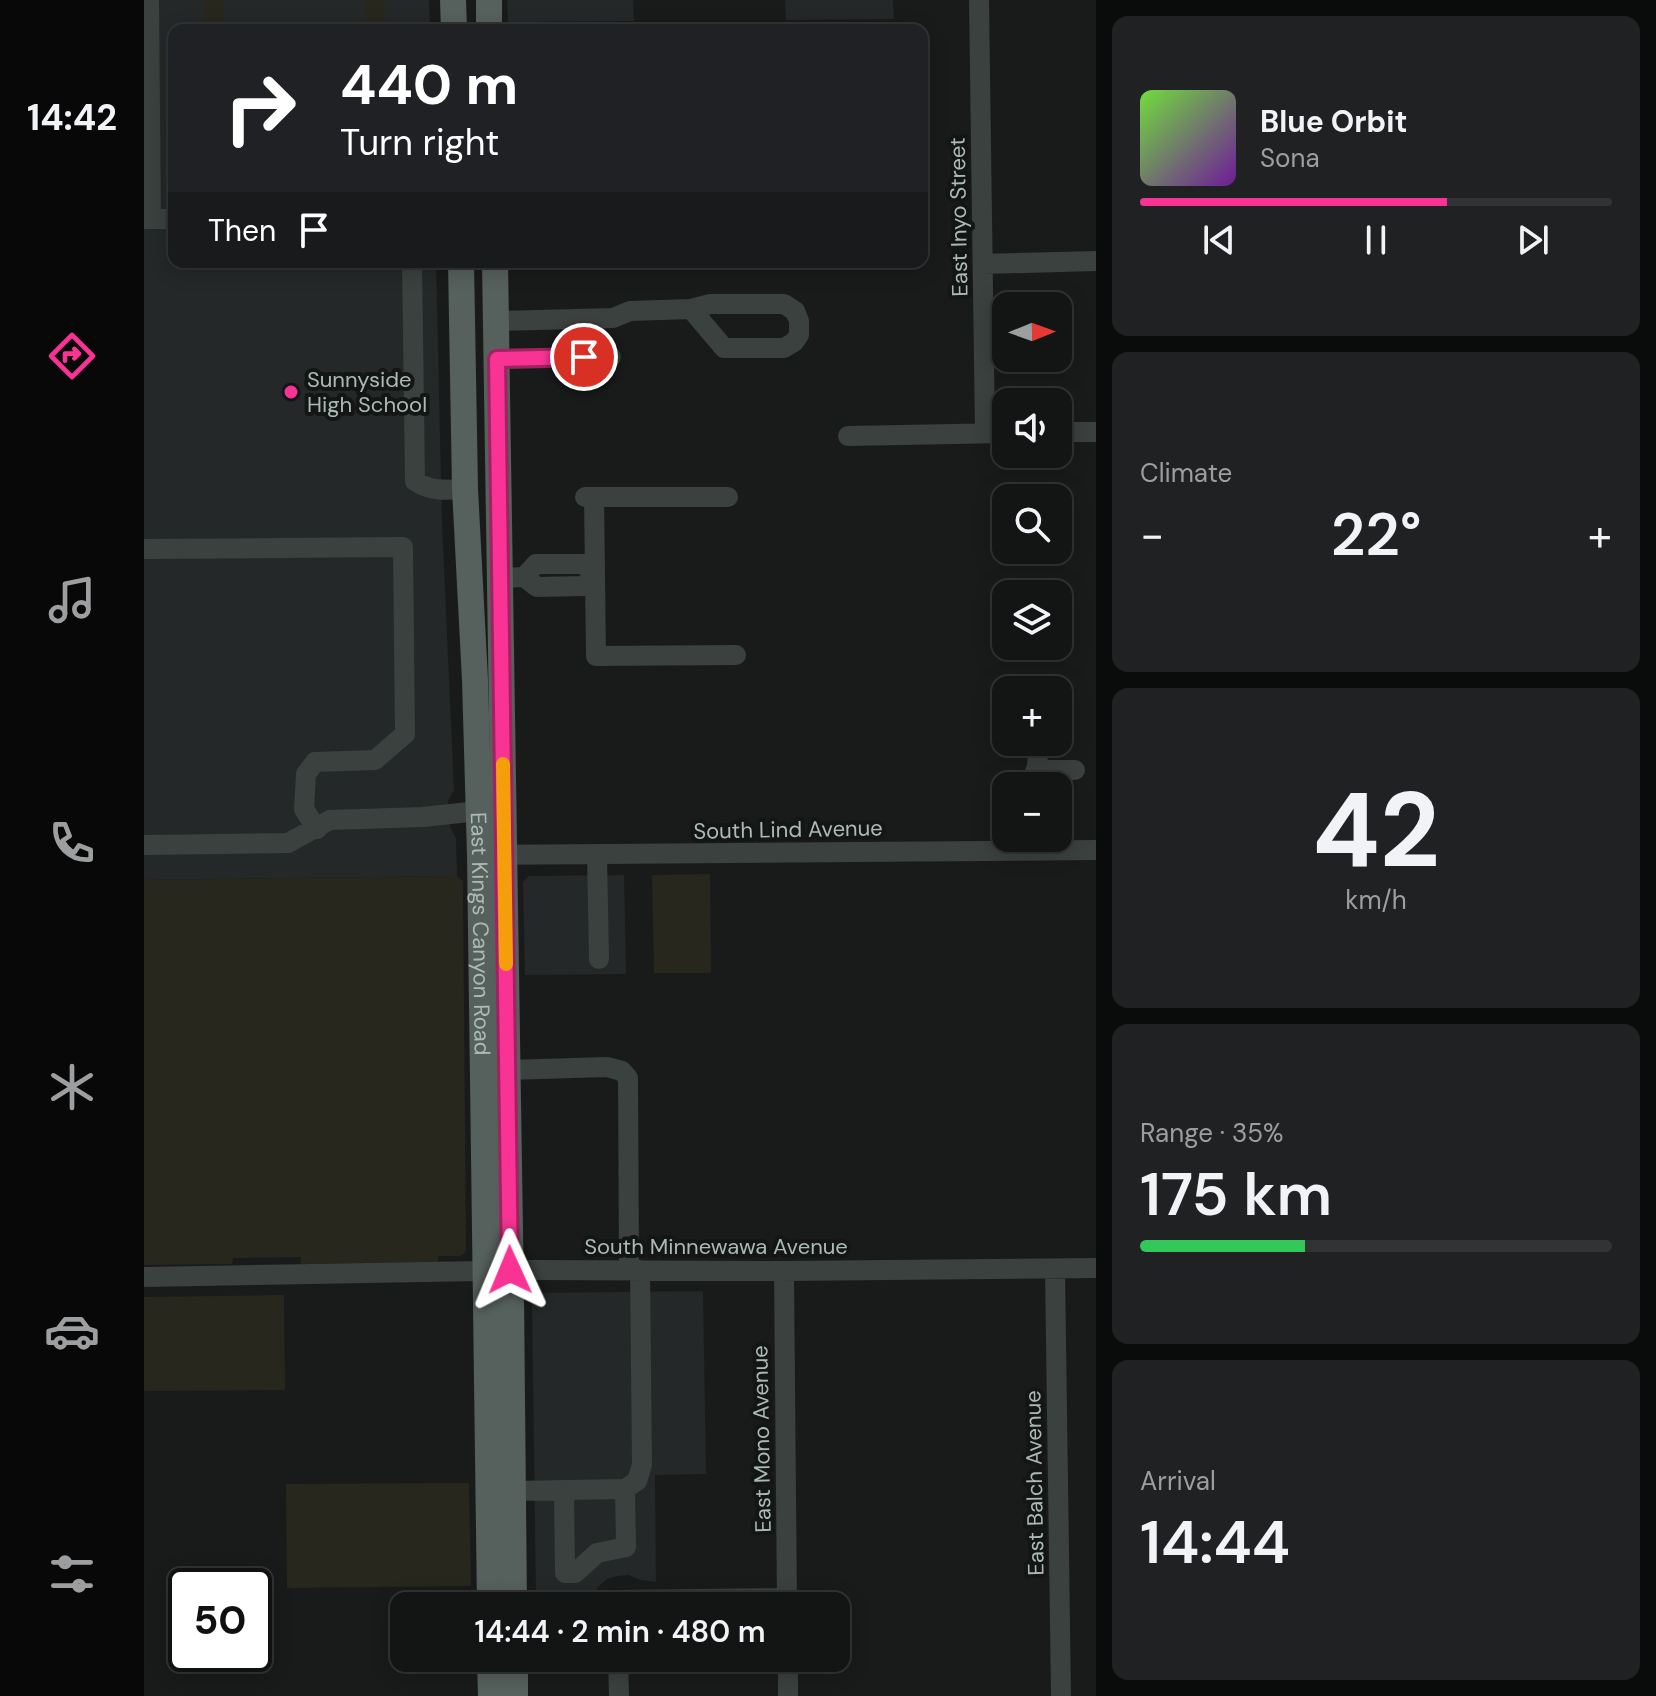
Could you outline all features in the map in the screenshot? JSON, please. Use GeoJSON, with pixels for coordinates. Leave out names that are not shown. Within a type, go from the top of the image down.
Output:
{"type":"FeatureCollection","features":[{"type":"Feature","properties":{"kind":"main road"},"geometry":{"type":"LineString","coordinates":[[453,0],[454,24]]}},
{"type":"Feature","properties":{"kind":"main road"},"geometry":{"type":"LineString","coordinates":[[489,0],[489,24]]}},
{"type":"Feature","properties":{"kind":"main road","name":"East Kings Canyon Road"},"geometry":{"type":"LineString","coordinates":[[461,268],[465,489],[478,811],[492,855],[507,1070],[498,1270],[490,1592]]}},
{"type":"Feature","properties":{"kind":"main road","name":"East Kings Canyon Road"},"geometry":{"type":"LineString","coordinates":[[495,268],[497,359],[512,577],[492,855],[498,1270],[512,1491],[514,1592]]}},
{"type":"Feature","properties":{"kind":"main road"},"geometry":{"type":"LineString","coordinates":[[490,1672],[491,1696]]}},
{"type":"Feature","properties":{"kind":"main road"},"geometry":{"type":"LineString","coordinates":[[515,1672],[515,1696]]}},
{"type":"Feature","properties":{"kind":"street"},"geometry":{"type":"LineString","coordinates":[[148,219],[149,0]]}},
{"type":"Feature","properties":{"kind":"street","name":"East Inyo Street"},"geometry":{"type":"LineString","coordinates":[[979,0],[985,433]]}},
{"type":"Feature","properties":{"kind":"street"},"geometry":{"type":"LineString","coordinates":[[983,264],[1096,261]]}},
{"type":"Feature","properties":{"kind":"street"},"geometry":{"type":"LineString","coordinates":[[412,268],[415,481],[426,488],[465,489]]}},
{"type":"Feature","properties":{"kind":"street"},"geometry":{"type":"LineString","coordinates":[[496,321],[613,318],[630,311],[691,309],[710,304],[784,304],[795,311],[799,335],[784,348],[724,348],[691,309]]}},
{"type":"Feature","properties":{"kind":"street"},"geometry":{"type":"LineString","coordinates":[[497,359],[611,357]]}},
{"type":"Feature","properties":{"kind":"street"},"geometry":{"type":"LineString","coordinates":[[1072,432],[1096,432]]}},
{"type":"Feature","properties":{"kind":"street"},"geometry":{"type":"LineString","coordinates":[[848,436],[992,433]]}},
{"type":"Feature","properties":{"kind":"street"},"geometry":{"type":"LineString","coordinates":[[728,497],[589,497],[596,656],[736,655]]}},
{"type":"Feature","properties":{"kind":"street"},"geometry":{"type":"LineString","coordinates":[[144,549],[403,547],[405,734],[375,760],[315,762],[306,774],[304,809],[317,829]]}},
{"type":"Feature","properties":{"kind":"street"},"geometry":{"type":"LineString","coordinates":[[512,577],[537,587],[584,586],[594,576]]}},
{"type":"Feature","properties":{"kind":"street"},"geometry":{"type":"LineString","coordinates":[[1064,772],[1075,770]]}},
{"type":"Feature","properties":{"kind":"street"},"geometry":{"type":"LineString","coordinates":[[144,845],[288,843],[330,820],[423,817],[478,811]]}},
{"type":"Feature","properties":{"kind":"street","name":"South Lind Avenue"},"geometry":{"type":"LineString","coordinates":[[492,855],[992,845]]}},
{"type":"Feature","properties":{"kind":"street","name":"South Lind Avenue"},"geometry":{"type":"LineString","coordinates":[[1072,848],[1096,850]]}},
{"type":"Feature","properties":{"kind":"street"},"geometry":{"type":"LineString","coordinates":[[597,855],[599,959]]}},
{"type":"Feature","properties":{"kind":"street"},"geometry":{"type":"LineString","coordinates":[[507,1070],[607,1067],[622,1071],[628,1078],[642,1465],[637,1481],[625,1489],[512,1491]]}},
{"type":"Feature","properties":{"kind":"street","name":"South Minnewawa Avenue"},"geometry":{"type":"LineString","coordinates":[[144,1277],[498,1270],[1096,1268]]}},
{"type":"Feature","properties":{"kind":"street","name":"East Balch Avenue"},"geometry":{"type":"LineString","coordinates":[[1055,1269],[1061,1696]]}},
{"type":"Feature","properties":{"kind":"street","name":"East Mono Avenue"},"geometry":{"type":"LineString","coordinates":[[784,1271],[787,1592]]}},
{"type":"Feature","properties":{"kind":"street"},"geometry":{"type":"LineString","coordinates":[[564,1490],[565,1573],[575,1573],[597,1553],[626,1547],[625,1489]]}},
{"type":"Feature","properties":{"kind":"street"},"geometry":{"type":"LineString","coordinates":[[618,1672],[619,1696]]}},
{"type":"Feature","properties":{"kind":"street"},"geometry":{"type":"LineString","coordinates":[[788,1672],[788,1696]]}},
{"type":"Feature","properties":{"kind":"shaded area"},"geometry":{"type":"Polygon","coordinates":[[[144,0],[429,0],[430,24],[168,24],[168,268],[436,268],[442,523],[454,790],[448,801],[450,827],[456,838],[457,876],[144,880],[144,0]]]}},
{"type":"Feature","properties":{"kind":"shaded area"},"geometry":{"type":"Polygon","coordinates":[[[204,0],[224,0],[224,24],[204,24],[204,0]]]}},
{"type":"Feature","properties":{"kind":"shaded area"},"geometry":{"type":"Polygon","coordinates":[[[365,0],[385,0],[385,24],[365,24],[365,0]]]}},
{"type":"Feature","properties":{"kind":"shaded area"},"geometry":{"type":"Polygon","coordinates":[[[507,0],[633,0],[634,21],[508,22],[507,0]]]}},
{"type":"Feature","properties":{"kind":"shaded area"},"geometry":{"type":"Polygon","coordinates":[[[785,0],[893,0],[894,19],[786,20],[785,0]]]}},
{"type":"Feature","properties":{"kind":"shaded area"},"geometry":{"type":"Polygon","coordinates":[[[710,874],[711,973],[654,973],[652,875],[710,874]]]}},
{"type":"Feature","properties":{"kind":"shaded area"},"geometry":{"type":"Polygon","coordinates":[[[624,875],[626,974],[525,975],[523,882],[529,876],[624,875]]]}},
{"type":"Feature","properties":{"kind":"shaded area"},"geometry":{"type":"Polygon","coordinates":[[[457,876],[463,881],[464,1254],[438,1256],[438,1262],[301,1264],[301,1257],[233,1258],[232,1264],[144,1265],[144,880],[457,876]]]}},
{"type":"Feature","properties":{"kind":"shaded area"},"geometry":{"type":"Polygon","coordinates":[[[703,1291],[706,1474],[655,1475],[656,1582],[629,1575],[607,1579],[595,1592],[536,1592],[532,1300],[539,1293],[703,1291]]]}},
{"type":"Feature","properties":{"kind":"shaded area"},"geometry":{"type":"Polygon","coordinates":[[[284,1295],[285,1390],[144,1391],[144,1297],[284,1295]]]}},
{"type":"Feature","properties":{"kind":"shaded area"},"geometry":{"type":"Polygon","coordinates":[[[469,1483],[471,1586],[287,1588],[286,1484],[469,1483]]]}},
{"type":"Feature","properties":{"kind":"slow traffic"},"geometry":{"type":"LineString","coordinates":[[503,764],[506,964]]}},
{"type":"Feature","properties":{"kind":"place","name":"Sunnyside High School"},"geometry":{"type":"Point","coordinates":[291,392]}},
{"type":"Feature","properties":{"kind":"route"},"geometry":{"type":"LineString","coordinates":[[510,1270],[497,359],[584,357]]}}]}
